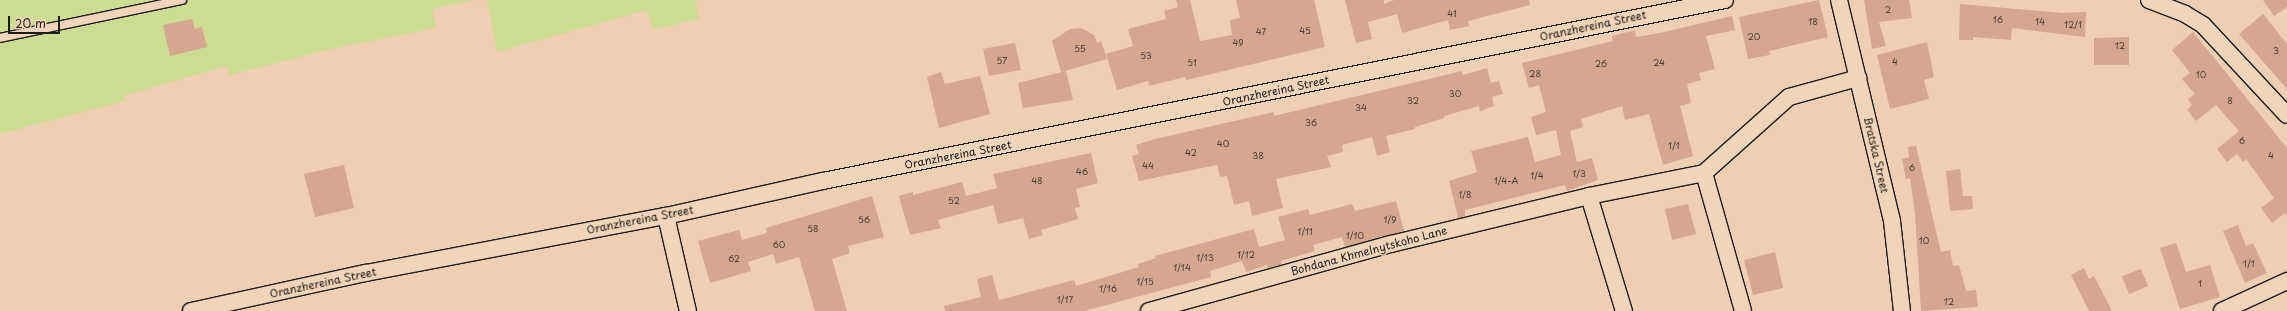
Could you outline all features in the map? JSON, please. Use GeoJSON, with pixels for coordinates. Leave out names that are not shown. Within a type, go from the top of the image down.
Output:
{"type":"FeatureCollection","features":[{"type":"Feature","properties":{"kind":"street","name":"Oranzhereina Street"},"geometry":{"type":"LineString","coordinates":[[191,311],[366,273],[666,216],[823,181],[1725,0]]}},
{"type":"Feature","properties":{"kind":"street","name":"Bratska Street"},"geometry":{"type":"LineString","coordinates":[[1839,0],[1892,221],[1902,311]]}},
{"type":"Feature","properties":{"kind":"street"},"geometry":{"type":"LineString","coordinates":[[2149,0],[2185,14],[2203,25],[2287,115]]}},
{"type":"Feature","properties":{"kind":"street"},"geometry":{"type":"LineString","coordinates":[[1743,311],[1704,173],[1789,97],[1858,78]]}},
{"type":"Feature","properties":{"kind":"street","name":"Bohdana Khmelnytskoho Lane"},"geometry":{"type":"LineString","coordinates":[[1149,311],[1392,244],[1589,196],[1704,173]]}},
{"type":"Feature","properties":{"kind":"street"},"geometry":{"type":"LineString","coordinates":[[1589,196],[1624,311]]}},
{"type":"Feature","properties":{"kind":"street"},"geometry":{"type":"LineString","coordinates":[[666,216],[688,311]]}},
{"type":"Feature","properties":{"kind":"street"},"geometry":{"type":"LineString","coordinates":[[2222,311],[2287,281]]}},
{"type":"Feature","properties":{"kind":"lane"},"geometry":{"type":"LineString","coordinates":[[0,38],[182,0]]}},
{"type":"Feature","properties":{"kind":"green space"},"geometry":{"type":"Polygon","coordinates":[[[0,0],[474,0],[432,9],[436,28],[331,49],[229,75],[226,66],[123,96],[125,101],[0,134],[0,0]]]}},
{"type":"Feature","properties":{"kind":"green space"},"geometry":{"type":"Polygon","coordinates":[[[487,0],[695,0],[699,19],[653,30],[647,10],[497,52],[487,0]]]}},
{"type":"Feature","properties":{"kind":"building"},"geometry":{"type":"Polygon","coordinates":[[[1176,0],[1190,0],[1200,41],[1232,35],[1230,20],[1240,18],[1236,0],[1314,0],[1325,47],[1186,80],[1185,77],[1149,86],[1148,81],[1117,90],[1106,54],[1133,46],[1128,29],[1166,19],[1164,11],[1178,7],[1176,0]]]}},
{"type":"Feature","properties":{"kind":"building"},"geometry":{"type":"Polygon","coordinates":[[[1345,0],[1384,0],[1384,4],[1394,0],[1529,0],[1530,5],[1468,21],[1469,26],[1450,30],[1448,20],[1402,33],[1397,14],[1368,22],[1372,39],[1356,43],[1345,0]]]}},
{"type":"Feature","properties":{"kind":"building"},"geometry":{"type":"Polygon","coordinates":[[[1819,0],[1828,37],[1769,51],[1770,55],[1748,59],[1739,17],[1819,0]]]}},
{"type":"Feature","properties":{"kind":"building"},"geometry":{"type":"Polygon","coordinates":[[[1864,0],[1909,0],[1912,18],[1879,22],[1886,46],[1872,49],[1864,0]]]}},
{"type":"Feature","properties":{"kind":"building"},"geometry":{"type":"Polygon","coordinates":[[[2263,0],[2287,0],[2287,7],[2274,16],[2263,0]]]}},
{"type":"Feature","properties":{"kind":"building"},"geometry":{"type":"Polygon","coordinates":[[[1960,4],[2062,13],[2086,12],[2085,37],[2012,28],[2011,40],[1973,37],[1973,40],[1959,40],[1960,4]]]}},
{"type":"Feature","properties":{"kind":"building"},"geometry":{"type":"Polygon","coordinates":[[[2263,14],[2287,44],[2287,89],[2239,34],[2263,14]]]}},
{"type":"Feature","properties":{"kind":"building"},"geometry":{"type":"Polygon","coordinates":[[[1732,16],[1735,30],[1706,36],[1715,69],[1699,73],[1701,80],[1687,84],[1691,103],[1680,106],[1693,156],[1663,165],[1649,114],[1625,120],[1622,106],[1581,119],[1583,127],[1570,131],[1577,162],[1592,158],[1598,180],[1567,191],[1565,185],[1465,210],[1465,216],[1458,218],[1449,181],[1477,172],[1471,151],[1528,137],[1535,162],[1561,155],[1556,130],[1536,135],[1531,117],[1546,112],[1539,85],[1529,88],[1522,63],[1613,41],[1612,36],[1635,30],[1636,37],[1660,33],[1732,16]]]}},
{"type":"Feature","properties":{"kind":"building"},"geometry":{"type":"Polygon","coordinates":[[[192,19],[195,29],[202,27],[207,47],[170,56],[163,25],[192,19]]]}},
{"type":"Feature","properties":{"kind":"building"},"geometry":{"type":"Polygon","coordinates":[[[1081,28],[1094,35],[1097,43],[1101,41],[1107,59],[1061,72],[1052,41],[1070,29],[1081,28]]]}},
{"type":"Feature","properties":{"kind":"building"},"geometry":{"type":"Polygon","coordinates":[[[2193,32],[2287,148],[2287,217],[2285,213],[2272,223],[2261,208],[2274,198],[2246,159],[2243,162],[2237,154],[2227,162],[2217,149],[2239,131],[2216,105],[2196,121],[2187,110],[2192,105],[2188,99],[2195,94],[2182,79],[2190,73],[2172,50],[2193,32]]]}},
{"type":"Feature","properties":{"kind":"building"},"geometry":{"type":"Polygon","coordinates":[[[2129,37],[2129,65],[2094,65],[2094,38],[2129,37]]]}},
{"type":"Feature","properties":{"kind":"building"},"geometry":{"type":"Polygon","coordinates":[[[1927,42],[1934,77],[1924,80],[1929,99],[1890,109],[1877,55],[1927,42]]]}},
{"type":"Feature","properties":{"kind":"building"},"geometry":{"type":"Polygon","coordinates":[[[1015,43],[1021,70],[989,76],[983,49],[1015,43]]]}},
{"type":"Feature","properties":{"kind":"building"},"geometry":{"type":"Polygon","coordinates":[[[1487,68],[1491,83],[1499,81],[1503,94],[1492,97],[1494,106],[1480,111],[1479,106],[1444,116],[1444,118],[1415,127],[1415,129],[1386,136],[1390,152],[1377,156],[1372,137],[1342,145],[1343,152],[1327,156],[1331,167],[1276,179],[1283,208],[1252,216],[1249,201],[1234,205],[1227,176],[1220,177],[1217,165],[1139,181],[1132,156],[1139,154],[1136,145],[1155,139],[1274,112],[1274,116],[1462,71],[1463,75],[1487,68]]]}},
{"type":"Feature","properties":{"kind":"building"},"geometry":{"type":"Polygon","coordinates":[[[1066,71],[1073,100],[1023,108],[1018,83],[1066,71]]]}},
{"type":"Feature","properties":{"kind":"building"},"geometry":{"type":"Polygon","coordinates":[[[941,72],[945,84],[980,76],[990,114],[939,128],[927,77],[941,72]]]}},
{"type":"Feature","properties":{"kind":"building"},"geometry":{"type":"Polygon","coordinates":[[[1916,146],[1941,252],[1950,250],[1953,266],[1959,265],[1966,291],[1976,290],[1978,307],[1921,311],[1915,213],[1910,178],[1906,179],[1902,159],[1909,157],[1908,147],[1916,146]]]}},
{"type":"Feature","properties":{"kind":"building"},"geometry":{"type":"Polygon","coordinates":[[[1091,153],[1098,183],[1076,189],[1080,207],[1075,208],[1078,219],[1041,230],[1043,235],[1029,239],[1023,218],[998,224],[993,205],[938,220],[941,228],[910,235],[899,196],[913,192],[913,195],[962,182],[966,196],[997,188],[993,174],[1091,153]]]}},
{"type":"Feature","properties":{"kind":"building"},"geometry":{"type":"Polygon","coordinates":[[[344,165],[354,208],[315,217],[304,174],[344,165]]]}},
{"type":"Feature","properties":{"kind":"building"},"geometry":{"type":"Polygon","coordinates":[[[1960,169],[1963,196],[1972,196],[1973,209],[1950,211],[1946,171],[1960,169]]]}},
{"type":"Feature","properties":{"kind":"building"},"geometry":{"type":"Polygon","coordinates":[[[872,196],[884,237],[848,246],[850,253],[832,259],[847,311],[815,311],[799,257],[776,264],[773,254],[748,262],[751,271],[710,283],[698,241],[739,230],[742,240],[767,233],[766,228],[872,196]]]}},
{"type":"Feature","properties":{"kind":"building"},"geometry":{"type":"Polygon","coordinates":[[[1396,201],[1404,231],[1345,247],[1342,237],[1313,245],[1315,251],[1281,261],[1282,264],[1267,268],[1267,265],[1246,272],[1242,261],[1210,271],[1211,277],[1084,311],[945,311],[944,306],[981,297],[977,279],[992,275],[999,300],[1074,280],[1076,286],[1139,267],[1138,264],[1156,258],[1155,256],[1254,229],[1259,247],[1285,240],[1278,217],[1308,209],[1310,215],[1352,204],[1355,211],[1396,201]]]}},
{"type":"Feature","properties":{"kind":"building"},"geometry":{"type":"Polygon","coordinates":[[[1688,204],[1696,234],[1672,240],[1665,209],[1688,204]]]}},
{"type":"Feature","properties":{"kind":"building"},"geometry":{"type":"Polygon","coordinates":[[[2238,225],[2246,246],[2253,243],[2267,273],[2245,283],[2223,231],[2238,225]]]}},
{"type":"Feature","properties":{"kind":"building"},"geometry":{"type":"Polygon","coordinates":[[[2176,243],[2186,272],[2210,265],[2220,297],[2180,309],[2160,248],[2176,243]]]}},
{"type":"Feature","properties":{"kind":"building"},"geometry":{"type":"Polygon","coordinates":[[[1775,252],[1783,288],[1753,295],[1744,260],[1775,252]]]}},
{"type":"Feature","properties":{"kind":"building"},"geometry":{"type":"Polygon","coordinates":[[[2084,268],[2089,279],[2094,276],[2112,311],[2089,311],[2071,275],[2084,268]]]}},
{"type":"Feature","properties":{"kind":"building"},"geometry":{"type":"Polygon","coordinates":[[[2141,269],[2148,286],[2129,294],[2122,276],[2141,269]]]}}]}
